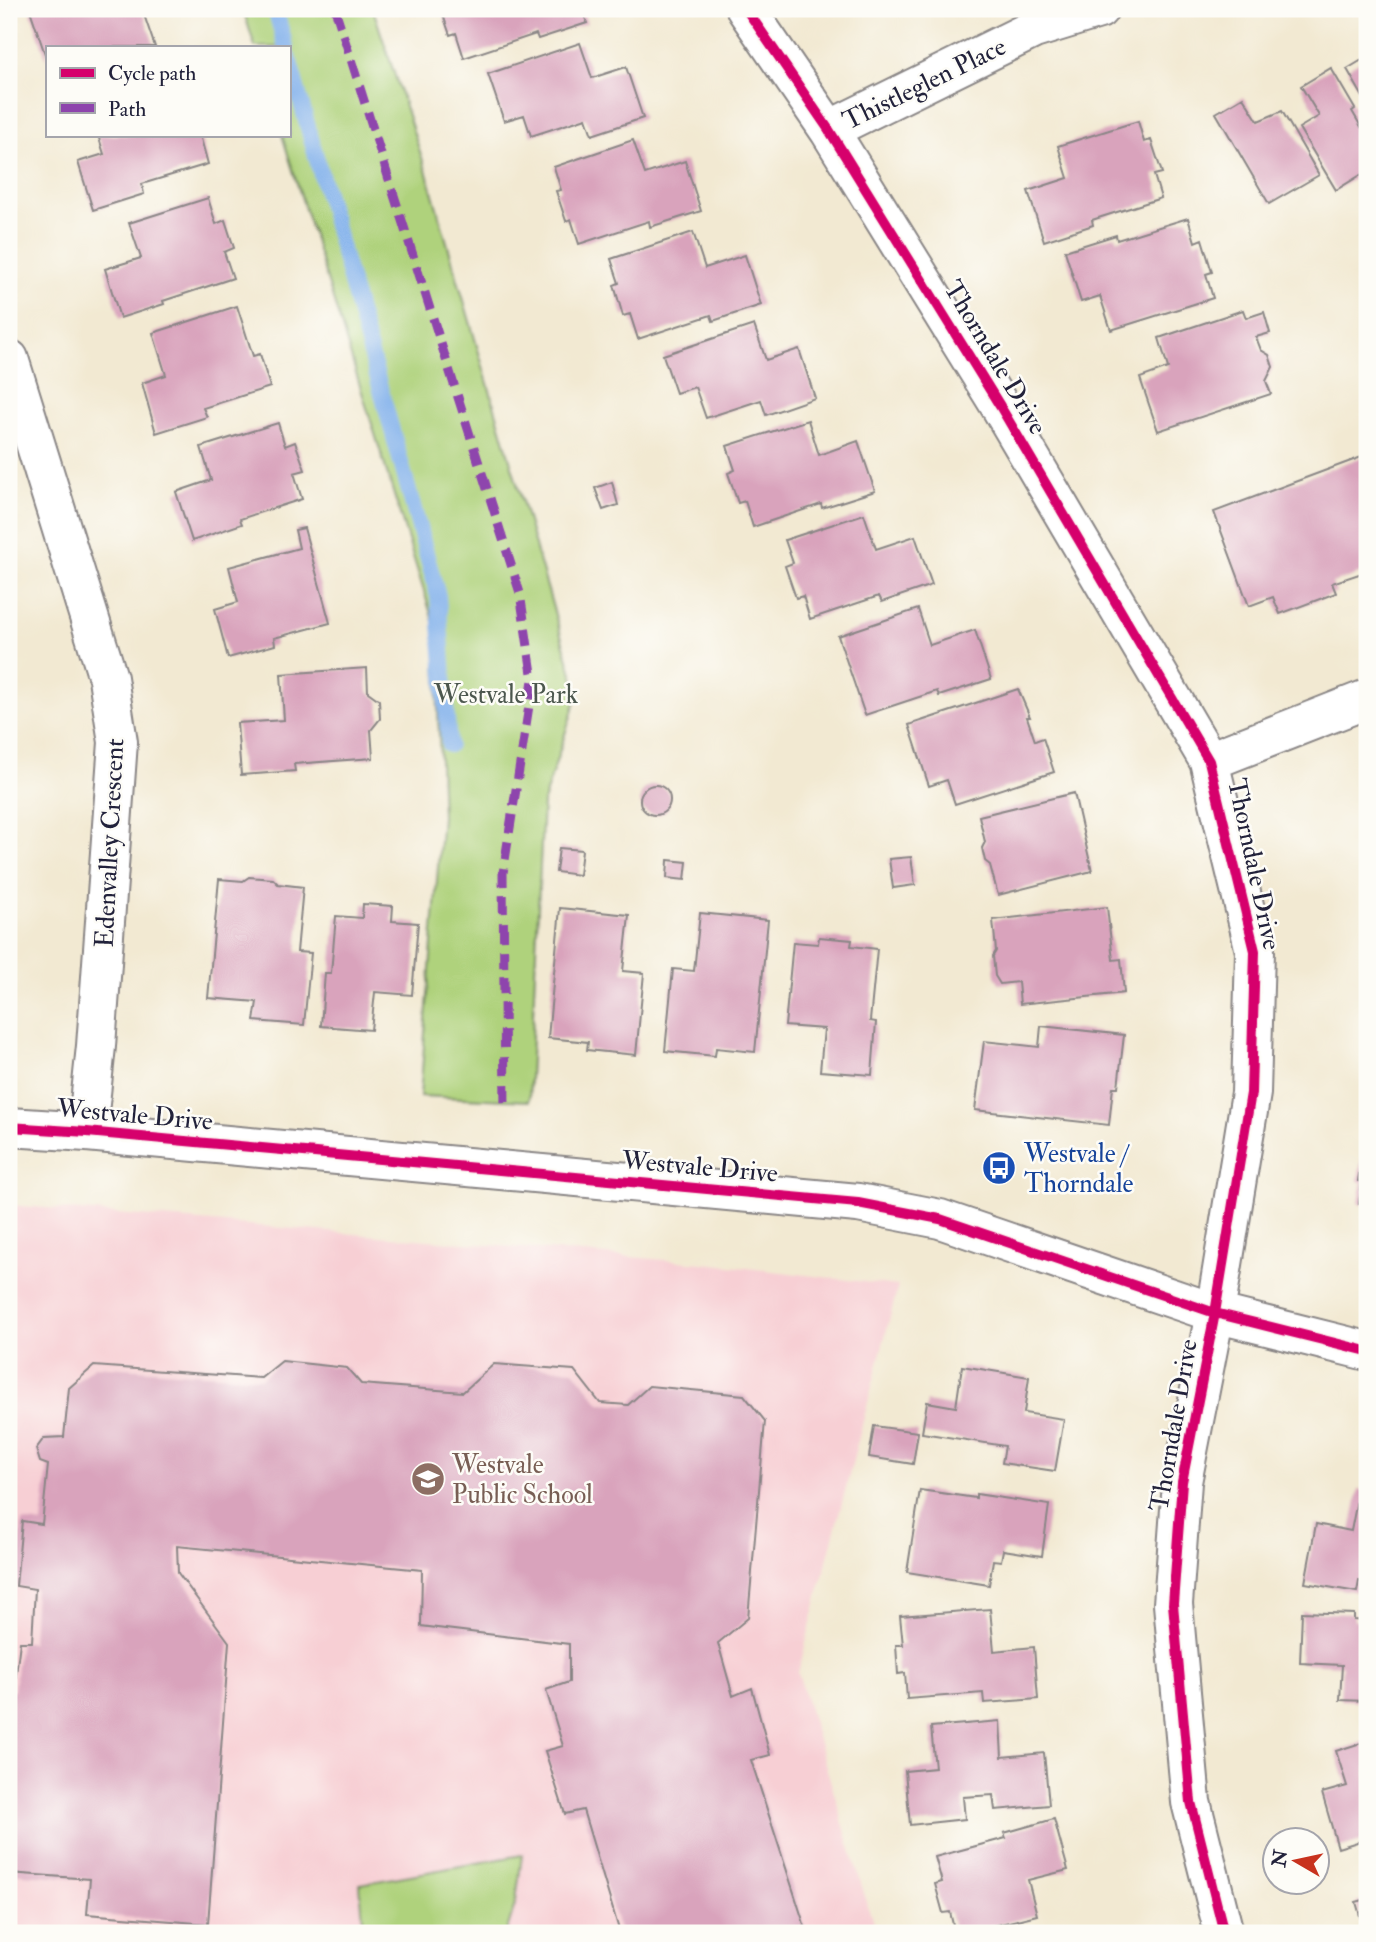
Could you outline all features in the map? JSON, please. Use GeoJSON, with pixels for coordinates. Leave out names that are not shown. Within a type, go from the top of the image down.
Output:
{"type":"FeatureCollection","features":[{"type":"Feature","properties":{"kind":"street","name":"Thorndale Drive"},"geometry":{"type":"LineString","coordinates":[[746,9],[830,131],[1000,405],[1209,761],[1255,951],[1251,1093],[1215,1313],[1182,1482],[1172,1604],[1191,1802],[1224,1933]]}},
{"type":"Feature","properties":{"kind":"street","name":"Thistleglen Place"},"geometry":{"type":"LineString","coordinates":[[830,131],[1034,29],[1099,9]]}},
{"type":"Feature","properties":{"kind":"street","name":"Edenvalley Crescent"},"geometry":{"type":"LineString","coordinates":[[9,359],[108,678],[118,742],[96,1046],[87,1132]]}},
{"type":"Feature","properties":{"kind":"street"},"geometry":{"type":"LineString","coordinates":[[1209,761],[1367,699]]}},
{"type":"Feature","properties":{"kind":"street","name":"Westvale Drive"},"geometry":{"type":"LineString","coordinates":[[9,1127],[858,1203],[940,1219],[1215,1313],[1367,1351]]}},
{"type":"Feature","properties":{"kind":"shaded area","name":"Westvale Public School"},"geometry":{"type":"Polygon","coordinates":[[[9,1205],[713,1264],[898,1286],[798,1673],[876,1933],[9,1933],[9,1205]]]}},
{"type":"Feature","properties":{"kind":"green space","name":"Westvale Park"},"geometry":{"type":"Polygon","coordinates":[[[243,9],[373,9],[426,170],[578,694],[543,802],[529,1101],[420,1096],[442,816],[435,627],[282,136],[290,136],[290,46],[255,46],[243,9]]]}},
{"type":"Feature","properties":{"kind":"green space"},"geometry":{"type":"Polygon","coordinates":[[[522,1855],[516,1901],[506,1933],[364,1933],[360,1884],[522,1855]]]}},
{"type":"Feature","properties":{"kind":"building"},"geometry":{"type":"Polygon","coordinates":[[[142,9],[155,46],[46,46],[46,57],[30,10],[142,9]]]}},
{"type":"Feature","properties":{"kind":"building"},"geometry":{"type":"Polygon","coordinates":[[[441,9],[582,9],[587,23],[538,39],[536,34],[464,58],[456,33],[450,35],[441,9]]]}},
{"type":"Feature","properties":{"kind":"building"},"geometry":{"type":"Polygon","coordinates":[[[580,43],[592,78],[626,67],[643,118],[592,135],[586,118],[531,136],[524,115],[504,121],[488,74],[580,43]]]}},
{"type":"Feature","properties":{"kind":"building"},"geometry":{"type":"Polygon","coordinates":[[[1367,57],[1367,104],[1347,69],[1367,57]]]}},
{"type":"Feature","properties":{"kind":"building"},"geometry":{"type":"Polygon","coordinates":[[[1331,68],[1355,109],[1352,111],[1367,137],[1367,171],[1336,190],[1299,128],[1319,116],[1301,86],[1331,68]]]}},
{"type":"Feature","properties":{"kind":"building"},"geometry":{"type":"Polygon","coordinates":[[[1243,97],[1258,121],[1282,111],[1319,175],[1269,204],[1216,113],[1243,97]]]}},
{"type":"Feature","properties":{"kind":"building"},"geometry":{"type":"Polygon","coordinates":[[[1138,121],[1144,142],[1151,140],[1162,173],[1154,175],[1161,198],[1092,220],[1093,225],[1044,241],[1028,191],[1068,178],[1058,146],[1138,121]]]}},
{"type":"Feature","properties":{"kind":"building"},"geometry":{"type":"Polygon","coordinates":[[[98,136],[200,136],[208,164],[142,184],[144,194],[93,210],[78,162],[104,154],[98,136]]]}},
{"type":"Feature","properties":{"kind":"building"},"geometry":{"type":"Polygon","coordinates":[[[633,140],[645,174],[685,161],[701,211],[650,227],[649,221],[579,244],[571,219],[566,221],[556,191],[561,190],[554,167],[633,140]]]}},
{"type":"Feature","properties":{"kind":"building"},"geometry":{"type":"Polygon","coordinates":[[[208,198],[216,224],[225,220],[234,248],[224,252],[233,278],[120,318],[105,269],[141,258],[129,223],[208,198]]]}},
{"type":"Feature","properties":{"kind":"building"},"geometry":{"type":"Polygon","coordinates":[[[1188,218],[1195,242],[1202,239],[1212,272],[1206,274],[1213,298],[1111,330],[1100,296],[1081,302],[1065,251],[1116,235],[1117,240],[1188,218]]]}},
{"type":"Feature","properties":{"kind":"building"},"geometry":{"type":"Polygon","coordinates":[[[693,232],[705,268],[745,255],[761,305],[713,321],[711,315],[638,339],[630,314],[623,316],[614,285],[619,283],[611,259],[693,232]]]}},
{"type":"Feature","properties":{"kind":"building"},"geometry":{"type":"Polygon","coordinates":[[[237,306],[253,356],[260,354],[270,387],[203,408],[207,417],[156,433],[142,383],[166,375],[153,333],[237,306]]]}},
{"type":"Feature","properties":{"kind":"building"},"geometry":{"type":"Polygon","coordinates":[[[1243,310],[1246,318],[1264,312],[1270,333],[1256,337],[1261,350],[1269,355],[1273,367],[1266,381],[1271,394],[1158,431],[1140,378],[1168,368],[1159,338],[1243,310]]]}},
{"type":"Feature","properties":{"kind":"building"},"geometry":{"type":"Polygon","coordinates":[[[754,325],[766,360],[799,349],[815,398],[766,415],[761,400],[706,418],[695,387],[676,393],[663,355],[754,325]]]}},
{"type":"Feature","properties":{"kind":"building"},"geometry":{"type":"Polygon","coordinates":[[[808,420],[819,455],[858,441],[875,491],[822,508],[821,504],[753,527],[745,501],[738,503],[728,473],[735,470],[727,446],[808,420]]]}},
{"type":"Feature","properties":{"kind":"building"},"geometry":{"type":"Polygon","coordinates":[[[278,423],[285,446],[295,442],[305,470],[294,473],[302,499],[240,519],[242,524],[192,541],[176,492],[211,480],[201,447],[278,423]]]}},
{"type":"Feature","properties":{"kind":"building"},"geometry":{"type":"Polygon","coordinates":[[[1367,455],[1367,581],[1365,582],[1362,573],[1332,583],[1336,593],[1280,614],[1273,597],[1249,606],[1214,512],[1367,455]]]}},
{"type":"Feature","properties":{"kind":"building"},"geometry":{"type":"Polygon","coordinates":[[[612,482],[618,505],[603,510],[595,488],[612,482]]]}},
{"type":"Feature","properties":{"kind":"building"},"geometry":{"type":"Polygon","coordinates":[[[864,514],[876,549],[915,536],[932,585],[882,602],[879,596],[810,619],[803,596],[796,598],[785,566],[793,563],[785,540],[864,514]]]}},
{"type":"Feature","properties":{"kind":"building"},"geometry":{"type":"Polygon","coordinates":[[[304,528],[330,623],[274,638],[275,645],[228,658],[215,609],[238,602],[229,567],[299,548],[295,530],[304,528]]]}},
{"type":"Feature","properties":{"kind":"building"},"geometry":{"type":"Polygon","coordinates":[[[918,609],[930,645],[975,630],[991,679],[939,696],[937,691],[865,715],[838,636],[918,609]]]}},
{"type":"Feature","properties":{"kind":"building"},"geometry":{"type":"Polygon","coordinates":[[[367,668],[368,692],[379,700],[380,719],[371,730],[373,758],[294,764],[295,771],[241,775],[237,723],[284,720],[281,674],[367,668]]]}},
{"type":"Feature","properties":{"kind":"building"},"geometry":{"type":"Polygon","coordinates":[[[1018,689],[1030,717],[1027,717],[1035,741],[1043,738],[1054,772],[955,804],[947,780],[929,786],[909,725],[1018,689]]]}},
{"type":"Feature","properties":{"kind":"building"},"geometry":{"type":"Polygon","coordinates":[[[655,785],[666,789],[670,800],[666,811],[655,815],[644,811],[640,800],[644,789],[655,785]]]}},
{"type":"Feature","properties":{"kind":"building"},"geometry":{"type":"Polygon","coordinates":[[[1074,793],[1092,871],[998,895],[990,865],[985,861],[982,848],[985,842],[979,816],[1074,793]]]}},
{"type":"Feature","properties":{"kind":"building"},"geometry":{"type":"Polygon","coordinates":[[[559,848],[582,850],[579,875],[556,872],[559,848]]]}},
{"type":"Feature","properties":{"kind":"building"},"geometry":{"type":"Polygon","coordinates":[[[911,857],[915,885],[893,888],[889,859],[911,857]]]}},
{"type":"Feature","properties":{"kind":"building"},"geometry":{"type":"Polygon","coordinates":[[[668,860],[687,862],[685,880],[667,878],[668,860]]]}},
{"type":"Feature","properties":{"kind":"building"},"geometry":{"type":"Polygon","coordinates":[[[249,877],[273,879],[278,884],[303,887],[297,952],[311,953],[304,1025],[254,1021],[257,1002],[208,998],[219,879],[243,881],[249,877]]]}},
{"type":"Feature","properties":{"kind":"building"},"geometry":{"type":"Polygon","coordinates":[[[363,904],[393,906],[392,921],[418,923],[412,995],[375,992],[371,1030],[321,1026],[325,973],[331,973],[336,916],[362,918],[363,904]]]}},
{"type":"Feature","properties":{"kind":"building"},"geometry":{"type":"Polygon","coordinates":[[[1107,907],[1113,960],[1121,959],[1124,993],[1020,1004],[1018,982],[1000,984],[995,976],[993,920],[1107,907]]]}},
{"type":"Feature","properties":{"kind":"building"},"geometry":{"type":"Polygon","coordinates":[[[560,908],[629,915],[623,971],[644,973],[636,1055],[587,1050],[588,1042],[548,1038],[560,908]]]}},
{"type":"Feature","properties":{"kind":"building"},"geometry":{"type":"Polygon","coordinates":[[[700,913],[768,920],[755,1052],[716,1048],[715,1056],[665,1051],[673,969],[694,971],[700,913]]]}},
{"type":"Feature","properties":{"kind":"building"},"geometry":{"type":"Polygon","coordinates":[[[819,937],[852,940],[851,946],[877,949],[870,1021],[876,1022],[872,1075],[820,1071],[824,1029],[785,1026],[793,942],[818,944],[819,937]]]}},
{"type":"Feature","properties":{"kind":"building"},"geometry":{"type":"Polygon","coordinates":[[[1041,1026],[1124,1035],[1118,1087],[1113,1087],[1109,1125],[975,1110],[984,1041],[1039,1047],[1041,1026]]]}},
{"type":"Feature","properties":{"kind":"building"},"geometry":{"type":"Polygon","coordinates":[[[1366,1061],[1367,1079],[1363,1079],[1366,1061]]]}},
{"type":"Feature","properties":{"kind":"building"},"geometry":{"type":"Polygon","coordinates":[[[1366,1131],[1367,1205],[1359,1204],[1362,1182],[1358,1181],[1366,1131]]]}},
{"type":"Feature","properties":{"kind":"building"},"geometry":{"type":"Polygon","coordinates":[[[282,1361],[347,1368],[361,1384],[463,1392],[494,1364],[574,1370],[600,1403],[628,1405],[649,1386],[744,1395],[765,1421],[748,1618],[718,1643],[733,1696],[752,1688],[770,1755],[751,1760],[807,1933],[620,1933],[583,1810],[565,1814],[545,1751],[563,1746],[546,1690],[569,1682],[569,1644],[421,1626],[422,1570],[177,1546],[178,1573],[229,1642],[208,1924],[87,1914],[90,1879],[9,1873],[9,1691],[14,1691],[20,1642],[32,1642],[35,1589],[16,1586],[22,1521],[42,1524],[48,1465],[40,1462],[36,1449],[44,1438],[64,1437],[69,1388],[94,1366],[261,1378],[282,1361]]]}},
{"type":"Feature","properties":{"kind":"building"},"geometry":{"type":"Polygon","coordinates":[[[962,1366],[1029,1377],[1024,1413],[1064,1419],[1055,1471],[1002,1463],[1005,1446],[922,1433],[927,1402],[956,1407],[962,1366]]]}},
{"type":"Feature","properties":{"kind":"building"},"geometry":{"type":"Polygon","coordinates":[[[874,1426],[918,1432],[913,1464],[869,1457],[874,1426]]]}},
{"type":"Feature","properties":{"kind":"building"},"geometry":{"type":"Polygon","coordinates":[[[920,1490],[976,1498],[976,1494],[1049,1505],[1042,1556],[1003,1550],[1001,1561],[993,1560],[989,1585],[907,1572],[920,1490]]]}},
{"type":"Feature","properties":{"kind":"building"},"geometry":{"type":"Polygon","coordinates":[[[1359,1490],[1367,1491],[1367,1583],[1359,1581],[1357,1592],[1305,1583],[1316,1524],[1351,1531],[1359,1490]]]}},
{"type":"Feature","properties":{"kind":"building"},"geometry":{"type":"Polygon","coordinates":[[[990,1609],[994,1651],[1034,1647],[1038,1699],[984,1703],[983,1693],[907,1699],[905,1673],[898,1674],[896,1645],[903,1645],[900,1616],[990,1609]]]}},
{"type":"Feature","properties":{"kind":"building"},"geometry":{"type":"Polygon","coordinates":[[[1302,1612],[1354,1614],[1354,1620],[1367,1621],[1367,1701],[1340,1700],[1342,1665],[1300,1663],[1302,1612]]]}},
{"type":"Feature","properties":{"kind":"building"},"geometry":{"type":"Polygon","coordinates":[[[1000,1721],[1002,1757],[1044,1753],[1049,1805],[995,1810],[993,1795],[963,1797],[965,1819],[910,1825],[905,1771],[935,1768],[931,1727],[1000,1721]]]}},
{"type":"Feature","properties":{"kind":"building"},"geometry":{"type":"Polygon","coordinates":[[[1367,1741],[1367,1839],[1338,1848],[1322,1793],[1347,1786],[1336,1751],[1367,1741]]]}},
{"type":"Feature","properties":{"kind":"building"},"geometry":{"type":"Polygon","coordinates":[[[1054,1819],[1068,1870],[1028,1880],[1037,1915],[955,1933],[950,1912],[943,1913],[935,1884],[942,1882],[935,1857],[1006,1838],[1004,1833],[1054,1819]]]}},
{"type":"Feature","properties":{"kind":"building"},"geometry":{"type":"Polygon","coordinates":[[[1367,1899],[1367,1933],[1365,1933],[1356,1902],[1367,1899]]]}},
{"type":"Feature","properties":{"kind":"waterway"},"geometry":{"type":"LineString","coordinates":[[275,9],[286,46]]}},
{"type":"Feature","properties":{"kind":"waterway"},"geometry":{"type":"LineString","coordinates":[[290,63],[438,596],[449,745]]}},
{"type":"Feature","properties":{"kind":"marked path"},"geometry":{"type":"LineString","coordinates":[[335,9],[520,593],[533,680],[503,873],[505,1110]]}},
{"type":"Feature","properties":{"kind":"cycle path"},"geometry":{"type":"LineString","coordinates":[[746,9],[829,130],[1000,406],[1209,761],[1255,951],[1251,1093],[1215,1313],[1182,1482],[1173,1604],[1191,1802],[1224,1933]]}},
{"type":"Feature","properties":{"kind":"cycle path"},"geometry":{"type":"LineString","coordinates":[[9,1127],[858,1203],[940,1219],[1215,1313],[1367,1351]]}},
{"type":"Feature","properties":{"kind":"place","name":"Westvale / Thorndale"},"geometry":{"type":"Point","coordinates":[999,1168]}},
{"type":"Feature","properties":{"kind":"place","name":"Westvale Public School"},"geometry":{"type":"Point","coordinates":[428,1479]}}]}
